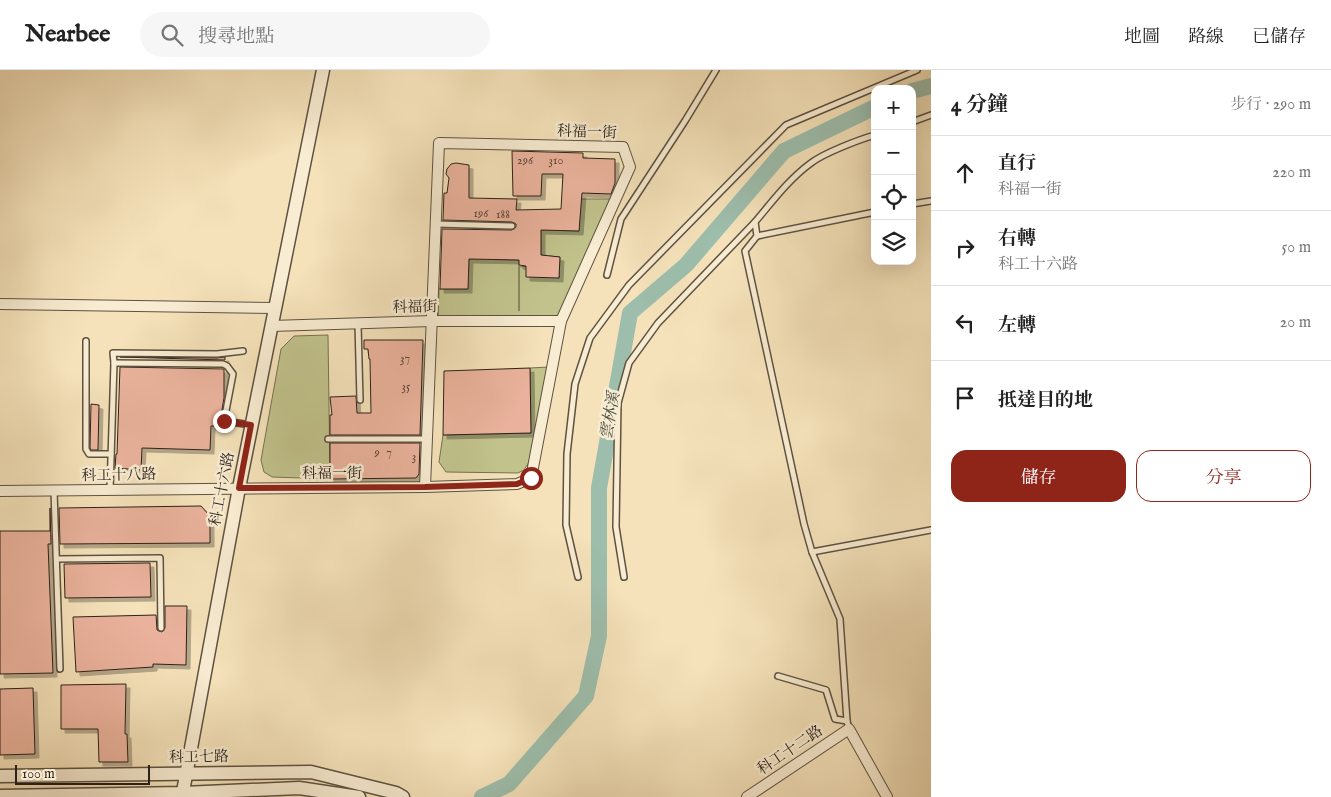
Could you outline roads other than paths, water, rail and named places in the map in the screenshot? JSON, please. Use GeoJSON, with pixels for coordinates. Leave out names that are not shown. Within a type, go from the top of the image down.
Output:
{"type":"FeatureCollection","features":[{"type":"Feature","properties":{"kind":"street","name":"科工十六路"},"geometry":{"type":"LineString","coordinates":[[183,795],[251,425],[323,70]]}},
{"type":"Feature","properties":{"kind":"street","name":"科福一街"},"geometry":{"type":"LineString","coordinates":[[239,488],[425,487],[517,484],[531,478],[561,321],[630,167],[623,147],[439,143],[425,487]]}},
{"type":"Feature","properties":{"kind":"street"},"geometry":{"type":"LineString","coordinates":[[0,304],[275,308]]}},
{"type":"Feature","properties":{"kind":"street","name":"科福街"},"geometry":{"type":"LineString","coordinates":[[271,326],[432,321],[561,321]]}},
{"type":"Feature","properties":{"kind":"street","name":"科工十八路"},"geometry":{"type":"LineString","coordinates":[[0,491],[239,488]]}},
{"type":"Feature","properties":{"kind":"street"},"geometry":{"type":"LineString","coordinates":[[848,725],[887,797]]}},
{"type":"Feature","properties":{"kind":"street","name":"科工十二路"},"geometry":{"type":"LineString","coordinates":[[747,797],[848,725]]}},
{"type":"Feature","properties":{"kind":"street","name":"科工七路"},"geometry":{"type":"LineString","coordinates":[[0,776],[312,772],[399,795]]}},
{"type":"Feature","properties":{"kind":"street"},"geometry":{"type":"LineString","coordinates":[[0,796],[183,795],[299,788],[359,797]]}},
{"type":"Feature","properties":{"kind":"lane"},"geometry":{"type":"LineString","coordinates":[[607,275],[620,219],[716,70]]}},
{"type":"Feature","properties":{"kind":"lane"},"geometry":{"type":"LineString","coordinates":[[578,577],[566,525],[567,454],[575,384],[590,338],[628,285],[786,125],[917,70]]}},
{"type":"Feature","properties":{"kind":"lane"},"geometry":{"type":"LineString","coordinates":[[916,121],[931,116]]}},
{"type":"Feature","properties":{"kind":"lane"},"geometry":{"type":"LineString","coordinates":[[624,577],[616,527],[618,403],[629,364],[658,323],[755,222],[794,178],[812,162],[858,140],[871,136]]}},
{"type":"Feature","properties":{"kind":"lane"},"geometry":{"type":"LineString","coordinates":[[916,203],[931,200]]}},
{"type":"Feature","properties":{"kind":"lane"},"geometry":{"type":"LineString","coordinates":[[778,676],[826,690],[835,719],[848,725],[840,619],[812,552],[804,524],[745,251],[757,236],[871,213]]}},
{"type":"Feature","properties":{"kind":"lane"},"geometry":{"type":"LineString","coordinates":[[755,222],[757,236]]}},
{"type":"Feature","properties":{"kind":"lane"},"geometry":{"type":"LineString","coordinates":[[436,224],[512,226]]}},
{"type":"Feature","properties":{"kind":"lane"},"geometry":{"type":"LineString","coordinates":[[358,324],[360,400]]}},
{"type":"Feature","properties":{"kind":"lane"},"geometry":{"type":"LineString","coordinates":[[86,341],[86,449],[90,454],[111,454]]}},
{"type":"Feature","properties":{"kind":"lane"},"geometry":{"type":"LineString","coordinates":[[110,490],[113,353],[217,354],[243,352]]}},
{"type":"Feature","properties":{"kind":"lane"},"geometry":{"type":"LineString","coordinates":[[114,363],[223,364],[233,374],[224,421],[251,425]]}},
{"type":"Feature","properties":{"kind":"lane"},"geometry":{"type":"LineString","coordinates":[[328,439],[427,439]]}},
{"type":"Feature","properties":{"kind":"lane"},"geometry":{"type":"LineString","coordinates":[[54,490],[60,669]]}},
{"type":"Feature","properties":{"kind":"lane"},"geometry":{"type":"LineString","coordinates":[[812,552],[931,530]]}},
{"type":"Feature","properties":{"kind":"lane"},"geometry":{"type":"LineString","coordinates":[[57,559],[160,558],[162,628]]}},
{"type":"Feature","properties":{"kind":"waterway","name":"雲林溪"},"geometry":{"type":"LineString","coordinates":[[916,90],[931,86]]}},
{"type":"Feature","properties":{"kind":"waterway","name":"雲林溪"},"geometry":{"type":"LineString","coordinates":[[482,797],[509,784],[586,696],[599,636],[599,488],[630,313],[686,265],[784,151],[871,109]]}}]}
